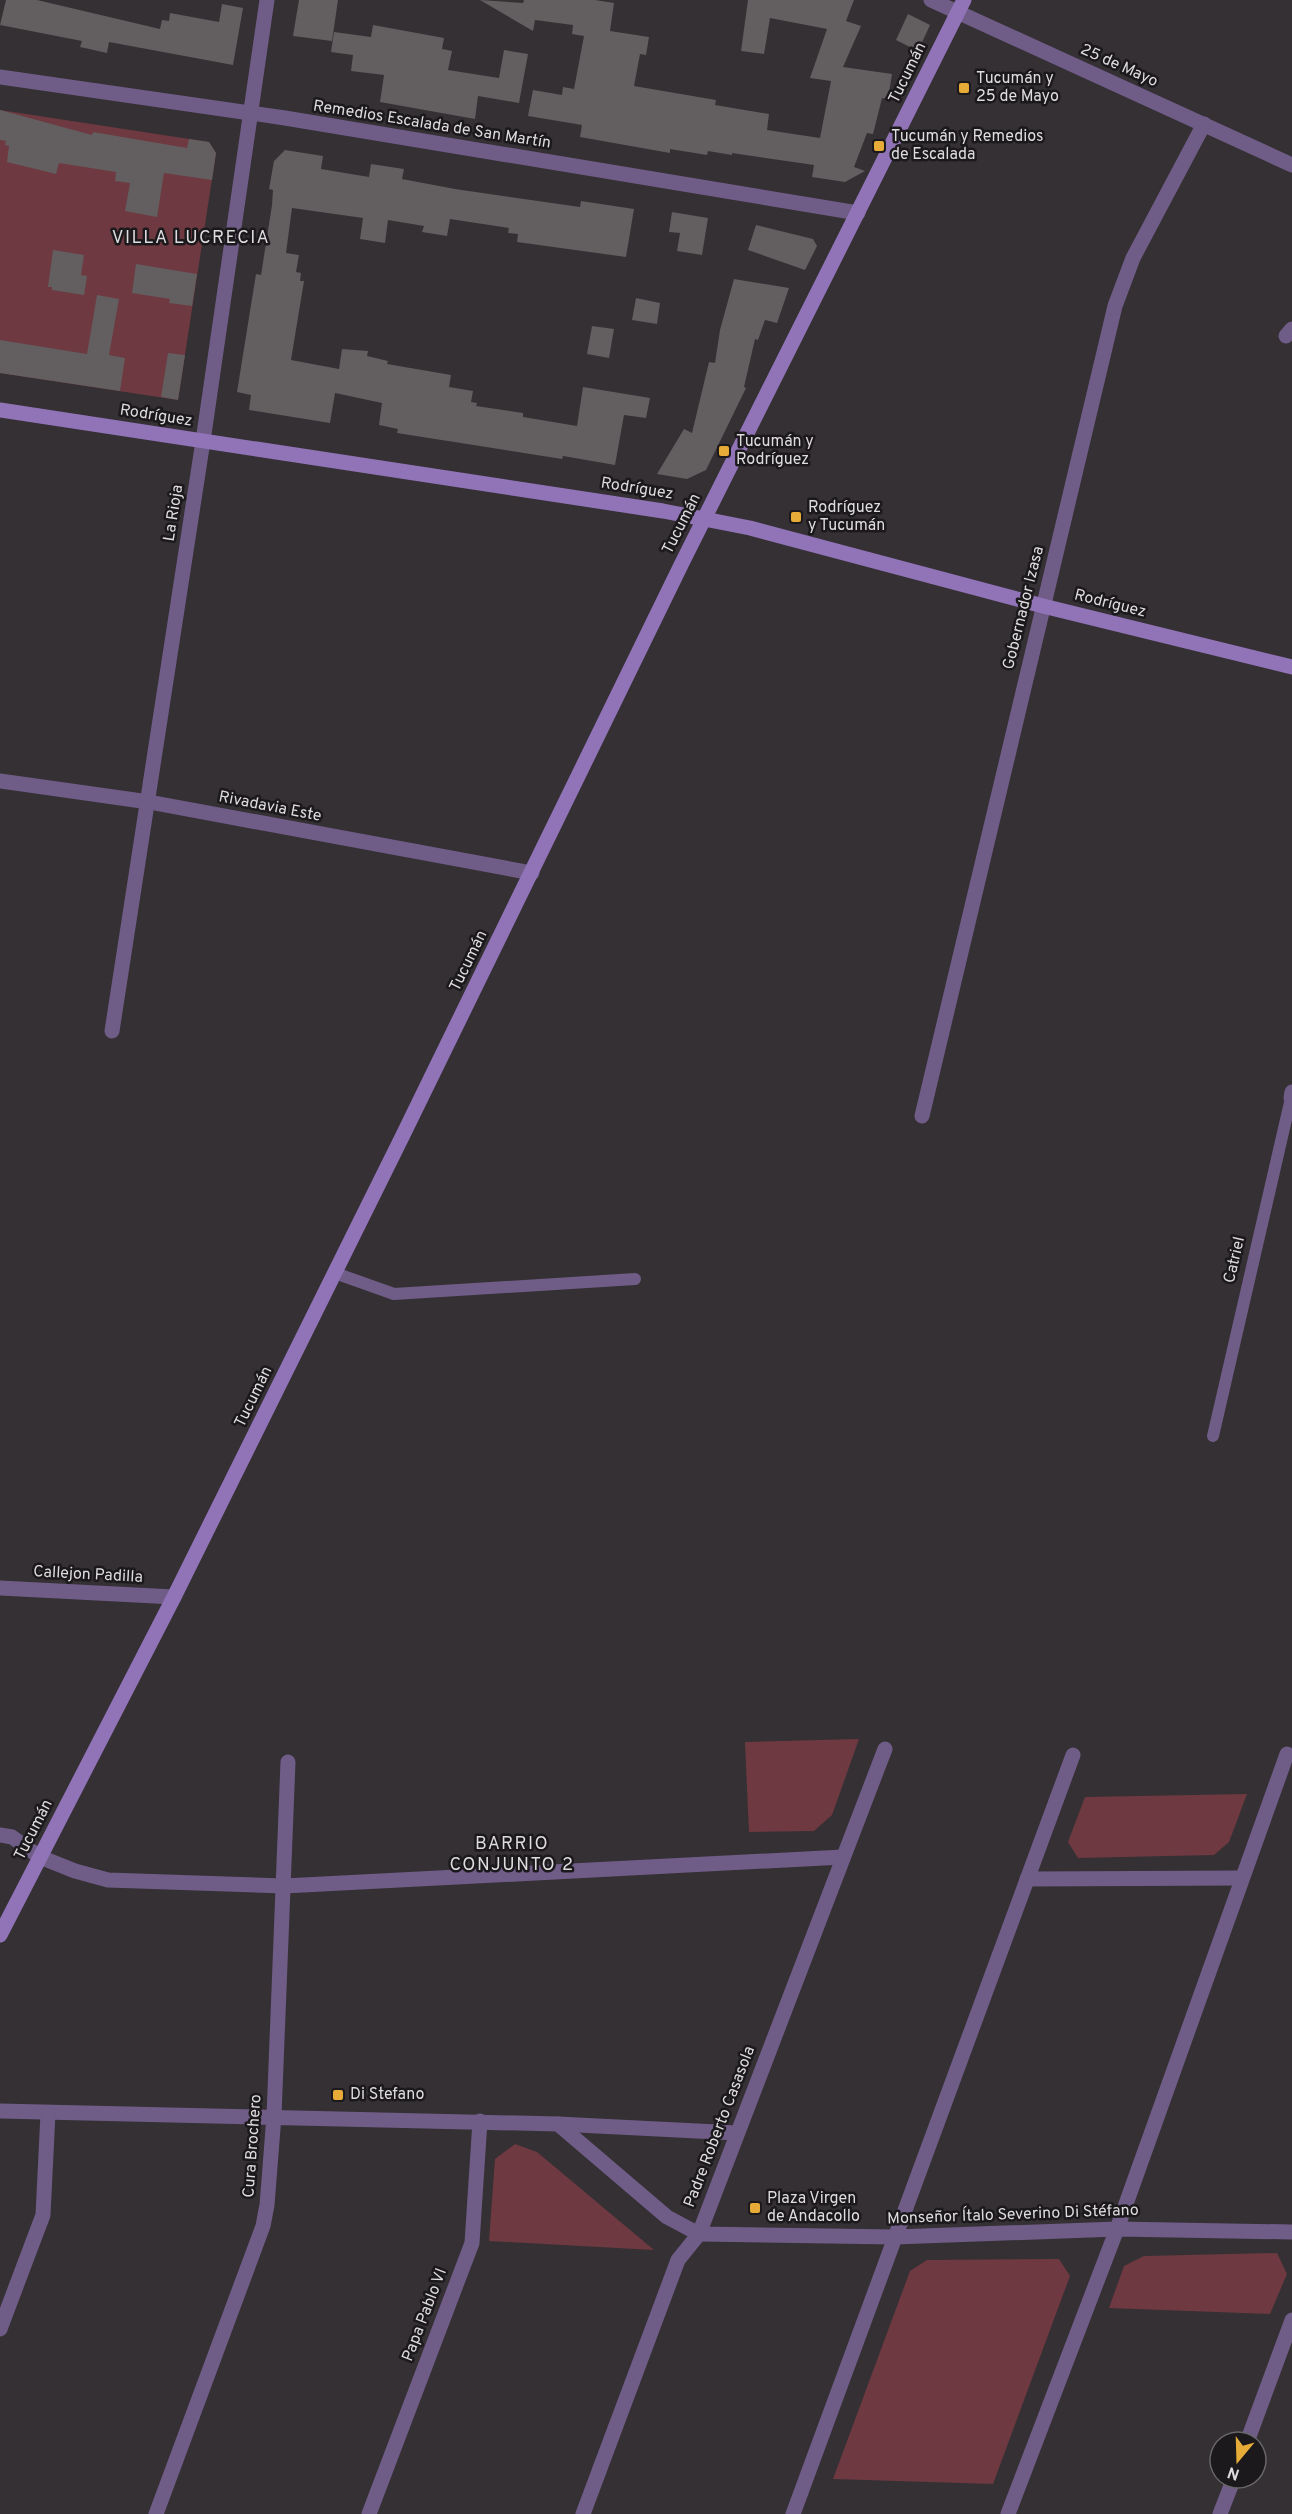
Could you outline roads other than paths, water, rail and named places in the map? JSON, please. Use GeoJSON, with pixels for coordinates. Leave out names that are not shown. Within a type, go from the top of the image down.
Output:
{"type":"FeatureCollection","features":[{"type":"Feature","properties":{"kind":"main road","name":"Tucumán"},"geometry":{"type":"LineString","coordinates":[[0,1935],[174,1597],[705,519],[961,7]]}},
{"type":"Feature","properties":{"kind":"main road","name":"Rodríguez"},"geometry":{"type":"LineString","coordinates":[[0,411],[705,519],[750,528],[1043,606],[1292,667]]}},
{"type":"Feature","properties":{"kind":"street","name":"La Rioja"},"geometry":{"type":"LineString","coordinates":[[112,1031],[203,441],[267,0]]}},
{"type":"Feature","properties":{"kind":"street","name":"25 de Mayo"},"geometry":{"type":"LineString","coordinates":[[931,0],[961,7],[1292,165]]}},
{"type":"Feature","properties":{"kind":"street","name":"Remedios Escalada de San Martín"},"geometry":{"type":"LineString","coordinates":[[0,77],[251,114],[858,213]]}},
{"type":"Feature","properties":{"kind":"street","name":"Gobernador Izasa"},"geometry":{"type":"LineString","coordinates":[[922,1116],[1115,306],[1133,258],[1204,124]]}},
{"type":"Feature","properties":{"kind":"street","name":"Rivadavia Este"},"geometry":{"type":"LineString","coordinates":[[0,781],[148,802],[531,873]]}},
{"type":"Feature","properties":{"kind":"street","name":"Callejon Padilla"},"geometry":{"type":"LineString","coordinates":[[0,1588],[174,1597]]}},
{"type":"Feature","properties":{"kind":"street","name":"Padre Roberto Casasola"},"geometry":{"type":"LineString","coordinates":[[583,2514],[678,2260],[699,2234],[885,1749]]}},
{"type":"Feature","properties":{"kind":"street"},"geometry":{"type":"LineString","coordinates":[[1008,2514],[1117,2229],[1287,1754]]}},
{"type":"Feature","properties":{"kind":"street"},"geometry":{"type":"LineString","coordinates":[[793,2514],[1073,1755]]}},
{"type":"Feature","properties":{"kind":"street","name":"Cura Brochero"},"geometry":{"type":"LineString","coordinates":[[156,2514],[263,2226],[267,2205],[274,2115],[288,1762]]}},
{"type":"Feature","properties":{"kind":"street"},"geometry":{"type":"LineString","coordinates":[[0,1835],[12,1837],[40,1857],[75,1871],[108,1880],[284,1886],[843,1857]]}},
{"type":"Feature","properties":{"kind":"street"},"geometry":{"type":"LineString","coordinates":[[1027,1879],[1242,1878]]}},
{"type":"Feature","properties":{"kind":"street"},"geometry":{"type":"LineString","coordinates":[[0,2111],[480,2121],[736,2133]]}},
{"type":"Feature","properties":{"kind":"street"},"geometry":{"type":"LineString","coordinates":[[0,2329],[43,2215],[48,2113]]}},
{"type":"Feature","properties":{"kind":"street","name":"Papa Pablo VI"},"geometry":{"type":"LineString","coordinates":[[369,2514],[472,2243],[480,2121]]}},
{"type":"Feature","properties":{"kind":"street","name":"Monseñor Ítalo Severino Di Stéfano"},"geometry":{"type":"LineString","coordinates":[[558,2124],[667,2217],[699,2234],[896,2237],[1117,2229],[1292,2232]]}},
{"type":"Feature","properties":{"kind":"street"},"geometry":{"type":"LineString","coordinates":[[1251,2430],[1292,2320]]}},
{"type":"Feature","properties":{"kind":"street"},"geometry":{"type":"LineString","coordinates":[[1220,2514],[1229,2490]]}},
{"type":"Feature","properties":{"kind":"lane","name":"Catriel"},"geometry":{"type":"LineString","coordinates":[[1213,1436],[1291,1095]]}},
{"type":"Feature","properties":{"kind":"lane"},"geometry":{"type":"LineString","coordinates":[[335,1273],[394,1294],[635,1279]]}},
{"type":"Feature","properties":{"kind":"place","name":"Tucumán y 25 de Mayo"},"geometry":{"type":"Point","coordinates":[964,88]}},
{"type":"Feature","properties":{"kind":"place","name":"Tucumán y Remedios de Escalada"},"geometry":{"type":"Point","coordinates":[879,146]}},
{"type":"Feature","properties":{"kind":"place","name":"Tucumán y Rodríguez"},"geometry":{"type":"Point","coordinates":[724,451]}},
{"type":"Feature","properties":{"kind":"place","name":"Rodríguez y Tucumán"},"geometry":{"type":"Point","coordinates":[796,517]}},
{"type":"Feature","properties":{"kind":"place","name":"Di Stefano"},"geometry":{"type":"Point","coordinates":[338,2095]}},
{"type":"Feature","properties":{"kind":"place","name":"Plaza Virgen de Andacollo"},"geometry":{"type":"Point","coordinates":[755,2208]}},
{"type":"Feature","properties":{"kind":"district","name":"VILLA LUCRECIA"},"geometry":{"type":"Point","coordinates":[191,238]}},
{"type":"Feature","properties":{"kind":"district","name":"BARRIO CONJUNTO 2"},"geometry":{"type":"Point","coordinates":[512,1854]}}]}
